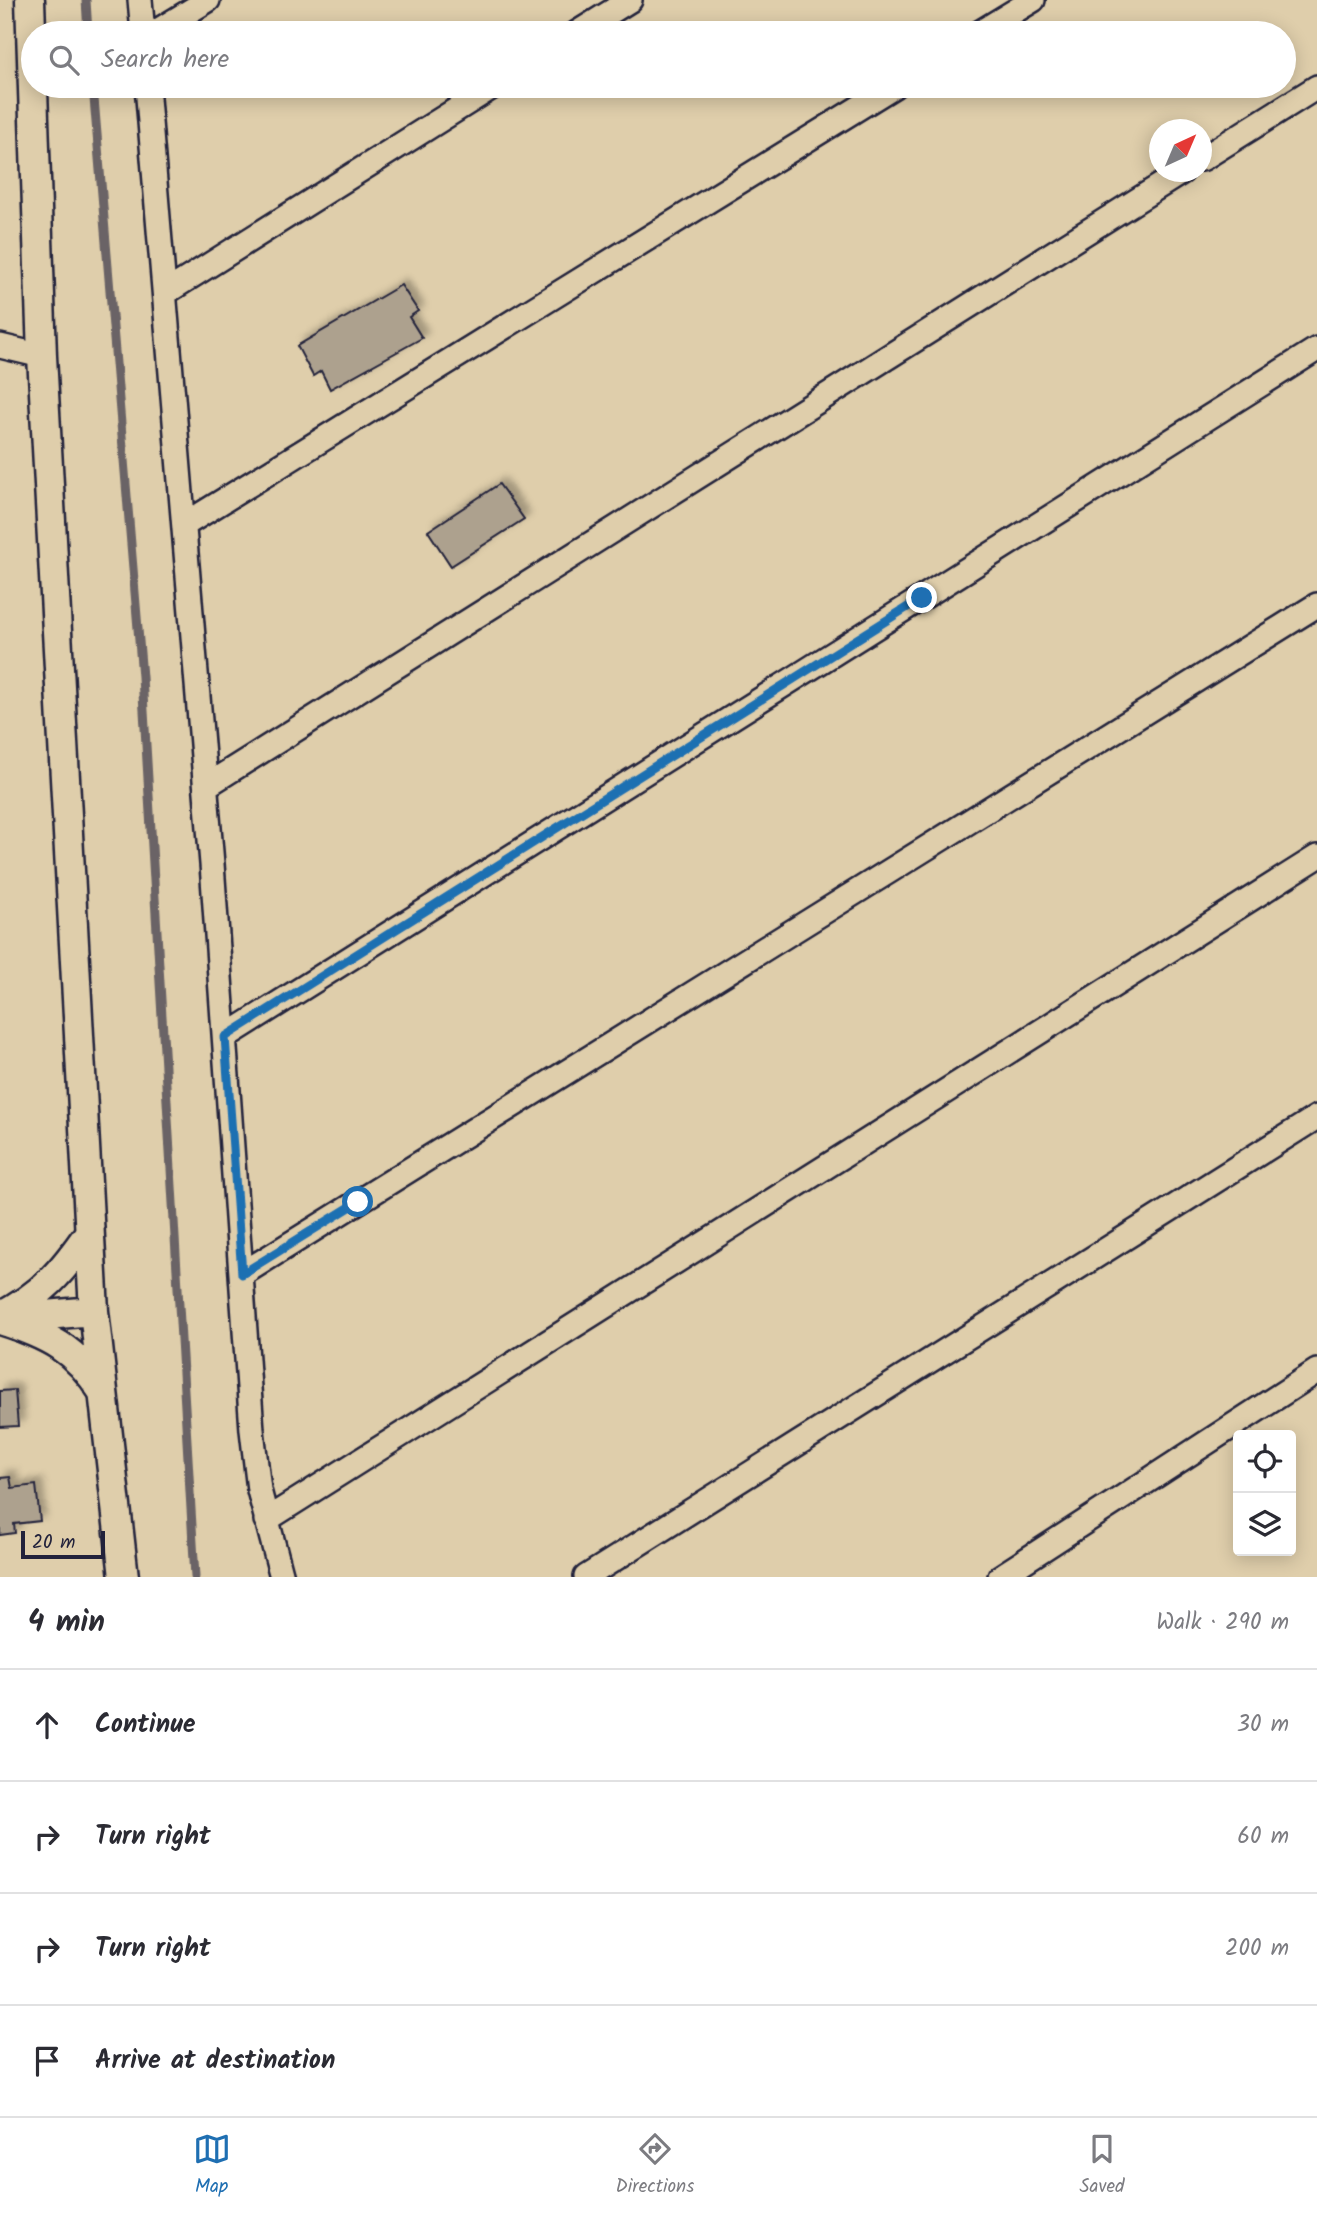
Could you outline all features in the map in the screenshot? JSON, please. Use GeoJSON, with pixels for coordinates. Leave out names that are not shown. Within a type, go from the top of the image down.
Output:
{"type":"FeatureCollection","features":[{"type":"Feature","properties":{"kind":"street"},"geometry":{"type":"LineString","coordinates":[[30,0],[31,21]]}},
{"type":"Feature","properties":{"kind":"street"},"geometry":{"type":"LineString","coordinates":[[140,0],[142,21]]}},
{"type":"Feature","properties":{"kind":"street"},"geometry":{"type":"LineString","coordinates":[[174,21],[208,0]]}},
{"type":"Feature","properties":{"kind":"street"},"geometry":{"type":"LineString","coordinates":[[596,21],[630,0]]}},
{"type":"Feature","properties":{"kind":"street"},"geometry":{"type":"LineString","coordinates":[[999,21],[1033,0]]}},
{"type":"Feature","properties":{"kind":"street"},"geometry":{"type":"LineString","coordinates":[[1212,153],[1317,87]]}},
{"type":"Feature","properties":{"kind":"street"},"geometry":{"type":"LineString","coordinates":[[33,98],[42,356],[89,1233],[94,1311],[124,1577]]}},
{"type":"Feature","properties":{"kind":"street"},"geometry":{"type":"LineString","coordinates":[[148,98],[206,786],[252,1430],[258,1490],[282,1577]]}},
{"type":"Feature","properties":{"kind":"street"},"geometry":{"type":"LineString","coordinates":[[165,293],[475,98]]}},
{"type":"Feature","properties":{"kind":"street"},"geometry":{"type":"LineString","coordinates":[[184,525],[875,98]]}},
{"type":"Feature","properties":{"kind":"street"},"geometry":{"type":"LineString","coordinates":[[206,786],[1166,182]]}},
{"type":"Feature","properties":{"kind":"street"},"geometry":{"type":"LineString","coordinates":[[0,346],[42,356]]}},
{"type":"Feature","properties":{"kind":"street"},"geometry":{"type":"LineString","coordinates":[[225,1037],[1317,349]]}},
{"type":"Feature","properties":{"kind":"street"},"geometry":{"type":"LineString","coordinates":[[242,1274],[1317,605]]}},
{"type":"Feature","properties":{"kind":"street"},"geometry":{"type":"LineString","coordinates":[[266,1520],[1317,857]]}},
{"type":"Feature","properties":{"kind":"street"},"geometry":{"type":"LineString","coordinates":[[586,1577],[1317,1117]]}},
{"type":"Feature","properties":{"kind":"street"},"geometry":{"type":"LineString","coordinates":[[0,1318],[38,1294],[64,1269],[89,1233]]}},
{"type":"Feature","properties":{"kind":"street"},"geometry":{"type":"LineString","coordinates":[[0,1318],[94,1311]]}},
{"type":"Feature","properties":{"kind":"street"},"geometry":{"type":"LineString","coordinates":[[0,1318],[34,1330],[62,1346],[88,1370],[103,1392]]}},
{"type":"Feature","properties":{"kind":"street"},"geometry":{"type":"LineString","coordinates":[[1000,1577],[1317,1371]]}},
{"type":"Feature","properties":{"kind":"building"},"geometry":{"type":"Polygon","coordinates":[[[401,285],[418,311],[409,317],[422,338],[330,389],[321,371],[313,376],[297,346],[401,285]]]}},
{"type":"Feature","properties":{"kind":"building"},"geometry":{"type":"Polygon","coordinates":[[[499,484],[524,519],[451,566],[428,531],[499,484]]]}},
{"type":"Feature","properties":{"kind":"building"},"geometry":{"type":"Polygon","coordinates":[[[15,1390],[18,1426],[0,1427],[0,1391],[15,1390]]]}},
{"type":"Feature","properties":{"kind":"building"},"geometry":{"type":"Polygon","coordinates":[[[10,1477],[12,1488],[36,1485],[40,1521],[14,1524],[15,1533],[0,1535],[0,1478],[10,1477]]]}},
{"type":"Feature","properties":{"kind":"waterway"},"geometry":{"type":"LineString","coordinates":[[86,0],[87,21]]}},
{"type":"Feature","properties":{"kind":"waterway"},"geometry":{"type":"LineString","coordinates":[[94,98],[142,677],[195,1577]]}},
{"type":"Feature","properties":{"kind":"route"},"geometry":{"type":"LineString","coordinates":[[358,1202],[242,1274],[225,1037],[922,598]]}}]}
